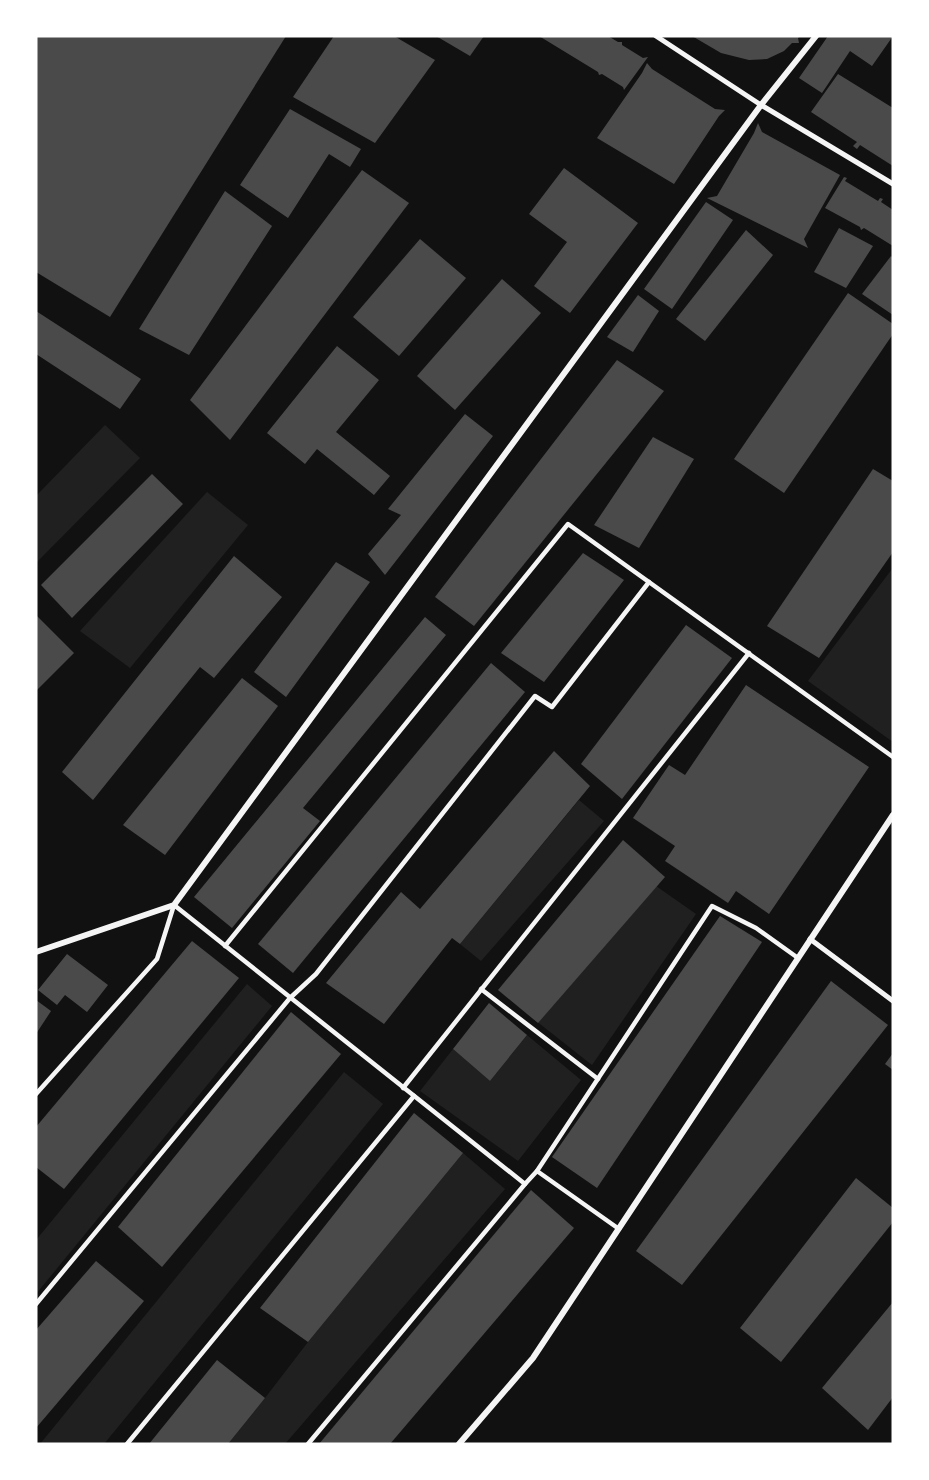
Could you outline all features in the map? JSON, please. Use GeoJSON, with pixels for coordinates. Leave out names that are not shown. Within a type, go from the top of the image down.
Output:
{"type":"FeatureCollection","features":[{"type":"Feature","properties":{"kind":"street"},"geometry":{"type":"LineString","coordinates":[[656,36],[761,105],[893,184]]}},
{"type":"Feature","properties":{"kind":"street"},"geometry":{"type":"LineString","coordinates":[[36,952],[174,905],[761,105],[816,36]]}},
{"type":"Feature","properties":{"kind":"street"},"geometry":{"type":"LineString","coordinates":[[459,1444],[533,1358],[893,815]]}},
{"type":"Feature","properties":{"kind":"street"},"geometry":{"type":"LineString","coordinates":[[810,939],[893,1001]]}},
{"type":"Feature","properties":{"kind":"lane"},"geometry":{"type":"LineString","coordinates":[[225,946],[568,524],[893,757]]}},
{"type":"Feature","properties":{"kind":"lane"},"geometry":{"type":"LineString","coordinates":[[36,1304],[290,998],[316,974],[535,696],[552,707],[649,582]]}},
{"type":"Feature","properties":{"kind":"lane"},"geometry":{"type":"LineString","coordinates":[[403,1088],[749,653]]}},
{"type":"Feature","properties":{"kind":"lane"},"geometry":{"type":"LineString","coordinates":[[36,1094],[157,959],[174,905],[525,1184]]}},
{"type":"Feature","properties":{"kind":"lane"},"geometry":{"type":"LineString","coordinates":[[308,1444],[537,1172],[712,906],[756,928],[798,958]]}},
{"type":"Feature","properties":{"kind":"lane"},"geometry":{"type":"LineString","coordinates":[[481,989],[598,1079]]}},
{"type":"Feature","properties":{"kind":"lane"},"geometry":{"type":"LineString","coordinates":[[127,1444],[414,1096]]}},
{"type":"Feature","properties":{"kind":"lane"},"geometry":{"type":"LineString","coordinates":[[537,1172],[619,1228]]}},
{"type":"Feature","properties":{"kind":"shaded area"},"geometry":{"type":"Polygon","coordinates":[[[105,425],[140,458],[36,563],[36,496],[105,425]]]}},
{"type":"Feature","properties":{"kind":"shaded area"},"geometry":{"type":"Polygon","coordinates":[[[207,492],[248,525],[130,668],[80,631],[207,492]]]}},
{"type":"Feature","properties":{"kind":"shaded area"},"geometry":{"type":"Polygon","coordinates":[[[893,570],[893,742],[808,681],[893,570]]]}},
{"type":"Feature","properties":{"kind":"shaded area"},"geometry":{"type":"Polygon","coordinates":[[[579,800],[604,821],[481,961],[460,944],[579,800]]]}},
{"type":"Feature","properties":{"kind":"shaded area"},"geometry":{"type":"Polygon","coordinates":[[[636,872],[696,914],[592,1065],[526,1013],[636,872]]]}},
{"type":"Feature","properties":{"kind":"shaded area"},"geometry":{"type":"Polygon","coordinates":[[[247,984],[272,1006],[36,1294],[36,1240],[247,984]]]}},
{"type":"Feature","properties":{"kind":"shaded area"},"geometry":{"type":"Polygon","coordinates":[[[527,1035],[581,1080],[518,1161],[420,1091],[453,1049],[490,1081],[527,1035]]]}},
{"type":"Feature","properties":{"kind":"shaded area"},"geometry":{"type":"Polygon","coordinates":[[[344,1072],[383,1104],[104,1444],[40,1444],[344,1072]]]}},
{"type":"Feature","properties":{"kind":"shaded area"},"geometry":{"type":"Polygon","coordinates":[[[463,1153],[505,1189],[285,1444],[228,1444],[308,1342],[463,1153]]]}},
{"type":"Feature","properties":{"kind":"building"},"geometry":{"type":"Polygon","coordinates":[[[36,36],[286,36],[110,317],[36,272],[36,36]]]}},
{"type":"Feature","properties":{"kind":"building"},"geometry":{"type":"Polygon","coordinates":[[[334,36],[394,36],[435,60],[375,143],[293,97],[334,36]]]}},
{"type":"Feature","properties":{"kind":"building"},"geometry":{"type":"Polygon","coordinates":[[[436,36],[484,36],[470,56],[436,36]]]}},
{"type":"Feature","properties":{"kind":"building"},"geometry":{"type":"Polygon","coordinates":[[[539,36],[608,36],[622,42],[622,45],[643,58],[648,57],[624,90],[623,87],[602,74],[599,75],[598,72],[539,36]]]}},
{"type":"Feature","properties":{"kind":"building"},"geometry":{"type":"Polygon","coordinates":[[[692,36],[800,36],[799,43],[792,43],[784,51],[767,59],[749,60],[721,53],[692,36]]]}},
{"type":"Feature","properties":{"kind":"building"},"geometry":{"type":"Polygon","coordinates":[[[828,36],[893,36],[872,66],[850,51],[822,93],[799,78],[828,36]]]}},
{"type":"Feature","properties":{"kind":"building"},"geometry":{"type":"Polygon","coordinates":[[[647,63],[652,69],[715,109],[725,110],[674,184],[597,138],[647,63]]]}},
{"type":"Feature","properties":{"kind":"building"},"geometry":{"type":"Polygon","coordinates":[[[838,74],[893,108],[893,166],[860,145],[857,149],[853,146],[857,142],[811,112],[838,74]]]}},
{"type":"Feature","properties":{"kind":"building"},"geometry":{"type":"Polygon","coordinates":[[[290,109],[361,149],[350,167],[329,154],[288,218],[240,185],[290,109]]]}},
{"type":"Feature","properties":{"kind":"building"},"geometry":{"type":"Polygon","coordinates":[[[758,123],[762,132],[840,175],[804,239],[808,248],[707,198],[717,196],[758,123]]]}},
{"type":"Feature","properties":{"kind":"building"},"geometry":{"type":"Polygon","coordinates":[[[564,168],[638,223],[570,313],[534,286],[567,242],[529,214],[564,168]]]}},
{"type":"Feature","properties":{"kind":"building"},"geometry":{"type":"Polygon","coordinates":[[[362,170],[409,203],[230,440],[190,400],[362,170]]]}},
{"type":"Feature","properties":{"kind":"building"},"geometry":{"type":"Polygon","coordinates":[[[844,177],[847,178],[845,181],[878,201],[880,198],[883,199],[881,202],[893,210],[893,246],[825,208],[844,177]]]}},
{"type":"Feature","properties":{"kind":"building"},"geometry":{"type":"Polygon","coordinates":[[[225,191],[272,226],[189,355],[139,329],[225,191]]]}},
{"type":"Feature","properties":{"kind":"building"},"geometry":{"type":"Polygon","coordinates":[[[706,202],[733,220],[672,309],[644,289],[706,202]]]}},
{"type":"Feature","properties":{"kind":"building"},"geometry":{"type":"Polygon","coordinates":[[[839,228],[873,246],[846,288],[814,272],[839,228]]]}},
{"type":"Feature","properties":{"kind":"building"},"geometry":{"type":"Polygon","coordinates":[[[746,230],[773,255],[705,341],[676,319],[746,230]]]}},
{"type":"Feature","properties":{"kind":"building"},"geometry":{"type":"Polygon","coordinates":[[[420,239],[466,278],[399,356],[353,317],[420,239]]]}},
{"type":"Feature","properties":{"kind":"building"},"geometry":{"type":"Polygon","coordinates":[[[891,256],[893,258],[893,315],[862,294],[891,256]]]}},
{"type":"Feature","properties":{"kind":"building"},"geometry":{"type":"Polygon","coordinates":[[[502,279],[541,313],[455,410],[417,376],[502,279]]]}},
{"type":"Feature","properties":{"kind":"building"},"geometry":{"type":"Polygon","coordinates":[[[848,293],[893,324],[893,334],[784,493],[734,459],[848,293]]]}},
{"type":"Feature","properties":{"kind":"building"},"geometry":{"type":"Polygon","coordinates":[[[638,295],[659,311],[633,352],[607,337],[638,295]]]}},
{"type":"Feature","properties":{"kind":"building"},"geometry":{"type":"Polygon","coordinates":[[[36,311],[141,379],[120,409],[36,354],[36,311]]]}},
{"type":"Feature","properties":{"kind":"building"},"geometry":{"type":"Polygon","coordinates":[[[337,346],[379,380],[336,432],[390,476],[374,495],[317,449],[305,464],[267,433],[337,346]]]}},
{"type":"Feature","properties":{"kind":"building"},"geometry":{"type":"Polygon","coordinates":[[[617,360],[664,391],[474,626],[435,597],[617,360]]]}},
{"type":"Feature","properties":{"kind":"building"},"geometry":{"type":"Polygon","coordinates":[[[465,414],[493,436],[385,575],[368,554],[401,515],[388,509],[465,414]]]}},
{"type":"Feature","properties":{"kind":"building"},"geometry":{"type":"Polygon","coordinates":[[[653,437],[694,459],[639,548],[594,525],[653,437]]]}},
{"type":"Feature","properties":{"kind":"building"},"geometry":{"type":"Polygon","coordinates":[[[873,469],[893,481],[893,552],[819,658],[767,626],[873,469]]]}},
{"type":"Feature","properties":{"kind":"building"},"geometry":{"type":"Polygon","coordinates":[[[152,474],[183,504],[72,618],[41,585],[152,474]]]}},
{"type":"Feature","properties":{"kind":"building"},"geometry":{"type":"Polygon","coordinates":[[[583,553],[624,580],[544,682],[501,653],[583,553]]]}},
{"type":"Feature","properties":{"kind":"building"},"geometry":{"type":"Polygon","coordinates":[[[234,556],[282,597],[214,678],[200,667],[93,800],[62,772],[234,556]]]}},
{"type":"Feature","properties":{"kind":"building"},"geometry":{"type":"Polygon","coordinates":[[[336,562],[370,582],[286,697],[254,672],[336,562]]]}},
{"type":"Feature","properties":{"kind":"building"},"geometry":{"type":"Polygon","coordinates":[[[36,615],[74,653],[36,691],[36,615]]]}},
{"type":"Feature","properties":{"kind":"building"},"geometry":{"type":"Polygon","coordinates":[[[425,617],[446,635],[303,808],[320,821],[232,928],[194,897],[425,617]]]}},
{"type":"Feature","properties":{"kind":"building"},"geometry":{"type":"Polygon","coordinates":[[[686,625],[732,658],[622,799],[581,764],[686,625]]]}},
{"type":"Feature","properties":{"kind":"building"},"geometry":{"type":"Polygon","coordinates":[[[491,663],[525,692],[293,973],[258,944],[491,663]]]}},
{"type":"Feature","properties":{"kind":"building"},"geometry":{"type":"Polygon","coordinates":[[[242,678],[278,706],[165,855],[123,825],[242,678]]]}},
{"type":"Feature","properties":{"kind":"building"},"geometry":{"type":"Polygon","coordinates":[[[746,685],[869,767],[769,914],[736,891],[728,903],[665,861],[675,846],[633,818],[669,765],[685,775],[746,685]]]}},
{"type":"Feature","properties":{"kind":"building"},"geometry":{"type":"Polygon","coordinates":[[[554,751],[590,786],[460,944],[452,938],[384,1024],[326,983],[401,892],[420,909],[554,751]]]}},
{"type":"Feature","properties":{"kind":"building"},"geometry":{"type":"Polygon","coordinates":[[[623,840],[665,877],[538,1023],[498,990],[623,840]]]}},
{"type":"Feature","properties":{"kind":"building"},"geometry":{"type":"Polygon","coordinates":[[[720,916],[762,942],[597,1188],[552,1157],[720,916]]]}},
{"type":"Feature","properties":{"kind":"building"},"geometry":{"type":"Polygon","coordinates":[[[192,941],[239,978],[64,1189],[36,1167],[36,1127],[192,941]]]}},
{"type":"Feature","properties":{"kind":"building"},"geometry":{"type":"Polygon","coordinates":[[[67,954],[108,985],[87,1012],[65,995],[57,1005],[38,990],[67,954]]]}},
{"type":"Feature","properties":{"kind":"building"},"geometry":{"type":"Polygon","coordinates":[[[831,981],[888,1025],[682,1285],[636,1251],[831,981]]]}},
{"type":"Feature","properties":{"kind":"building"},"geometry":{"type":"Polygon","coordinates":[[[36,1000],[51,1011],[36,1034],[36,1000]]]}},
{"type":"Feature","properties":{"kind":"building"},"geometry":{"type":"Polygon","coordinates":[[[489,1003],[527,1035],[490,1081],[453,1049],[489,1003]]]}},
{"type":"Feature","properties":{"kind":"building"},"geometry":{"type":"Polygon","coordinates":[[[291,1012],[341,1054],[162,1267],[118,1227],[291,1012]]]}},
{"type":"Feature","properties":{"kind":"building"},"geometry":{"type":"Polygon","coordinates":[[[893,1053],[893,1070],[885,1064],[893,1053]]]}},
{"type":"Feature","properties":{"kind":"building"},"geometry":{"type":"Polygon","coordinates":[[[414,1113],[463,1153],[308,1342],[260,1308],[414,1113]]]}},
{"type":"Feature","properties":{"kind":"building"},"geometry":{"type":"Polygon","coordinates":[[[856,1178],[893,1208],[893,1222],[781,1362],[740,1328],[856,1178]]]}},
{"type":"Feature","properties":{"kind":"building"},"geometry":{"type":"Polygon","coordinates":[[[531,1190],[574,1228],[390,1444],[319,1444],[531,1190]]]}},
{"type":"Feature","properties":{"kind":"building"},"geometry":{"type":"Polygon","coordinates":[[[96,1261],[144,1301],[36,1428],[36,1330],[96,1261]]]}},
{"type":"Feature","properties":{"kind":"building"},"geometry":{"type":"Polygon","coordinates":[[[893,1302],[893,1397],[868,1430],[822,1388],[893,1302]]]}},
{"type":"Feature","properties":{"kind":"building"},"geometry":{"type":"Polygon","coordinates":[[[217,1360],[265,1398],[228,1444],[149,1444],[217,1360]]]}}]}
